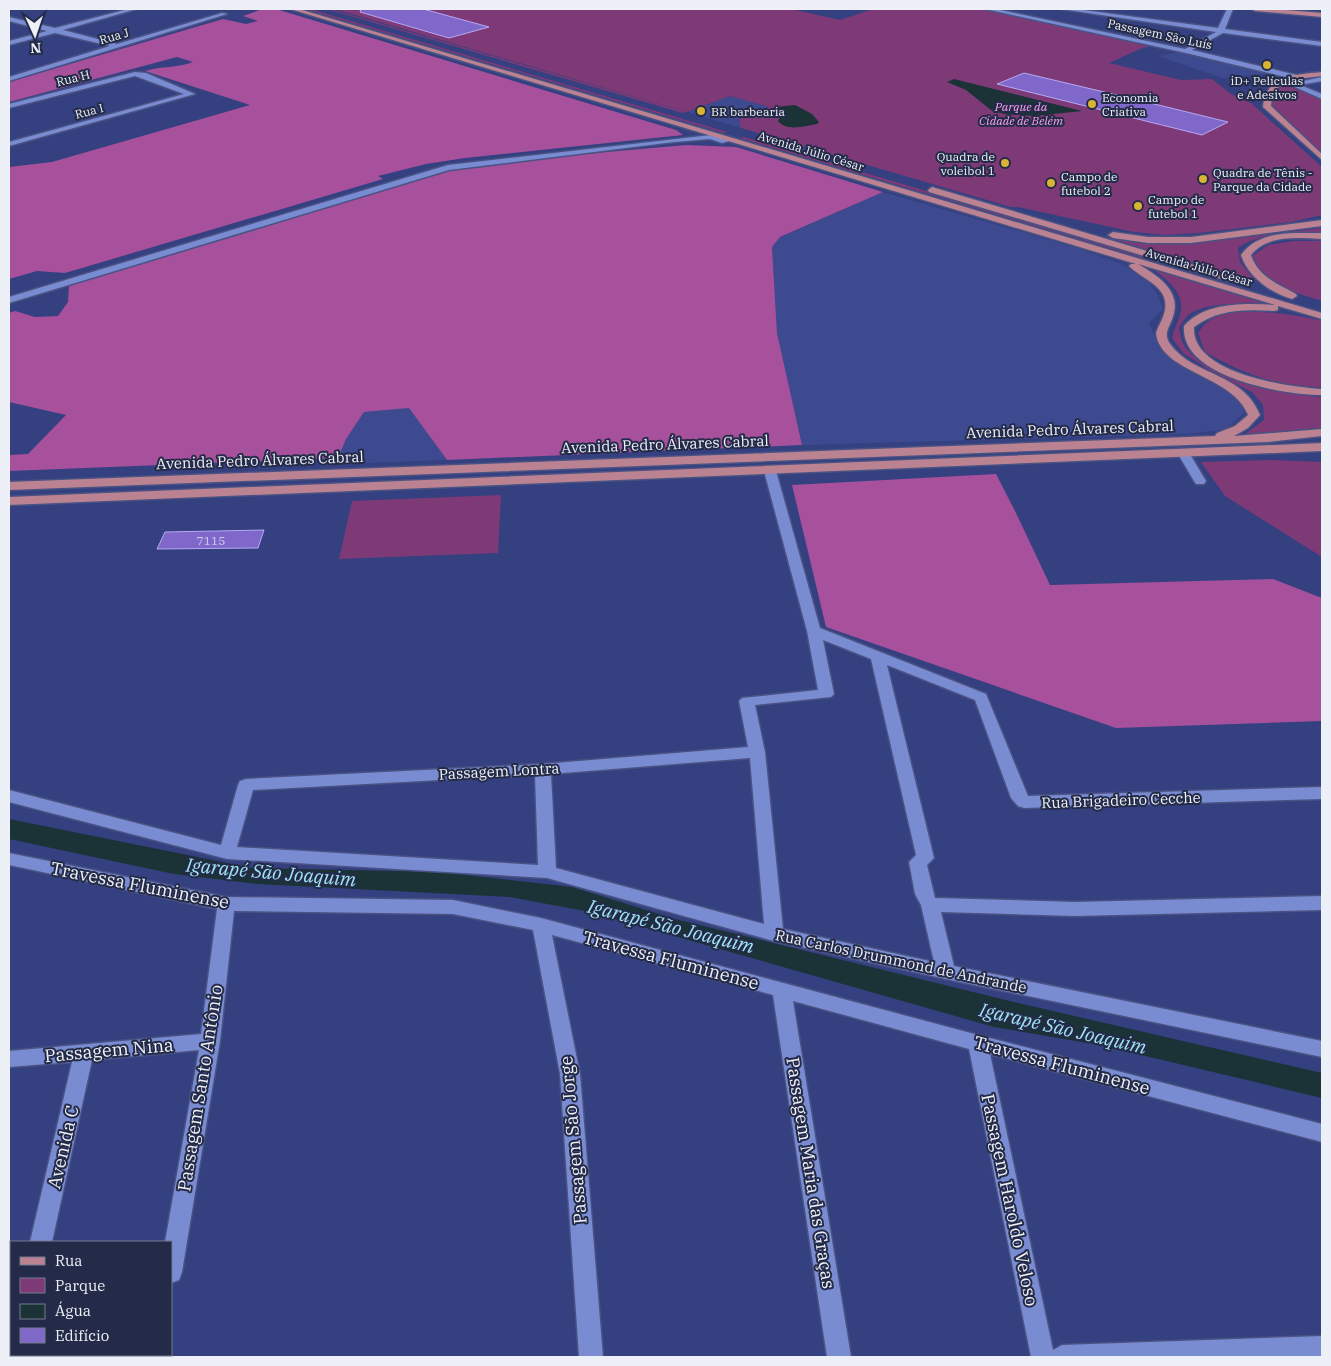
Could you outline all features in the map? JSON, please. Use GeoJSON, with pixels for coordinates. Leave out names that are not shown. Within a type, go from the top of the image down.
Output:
{"type":"FeatureCollection","features":[{"type":"Feature","properties":{"kind":"main road","name":"Avenida Júlio César"},"geometry":{"type":"LineString","coordinates":[[293,9],[1322,316]]}},
{"type":"Feature","properties":{"kind":"main road","name":"Avenida Júlio César"},"geometry":{"type":"LineString","coordinates":[[319,9],[745,134]]}},
{"type":"Feature","properties":{"kind":"main road"},"geometry":{"type":"LineString","coordinates":[[1255,9],[1322,14]]}},
{"type":"Feature","properties":{"kind":"main road"},"geometry":{"type":"LineString","coordinates":[[1306,9],[1322,10]]}},
{"type":"Feature","properties":{"kind":"main road"},"geometry":{"type":"LineString","coordinates":[[1322,74],[1272,86],[1266,96],[1267,106],[1322,158]]}},
{"type":"Feature","properties":{"kind":"main road","name":"Avenida Júlio César"},"geometry":{"type":"LineString","coordinates":[[921,186],[1244,282]]}},
{"type":"Feature","properties":{"kind":"main road"},"geometry":{"type":"LineString","coordinates":[[985,206],[1104,233],[1148,240],[1191,240],[1322,223]]}},
{"type":"Feature","properties":{"kind":"main road"},"geometry":{"type":"LineString","coordinates":[[1292,296],[1263,280],[1252,269],[1246,255],[1258,242],[1269,239],[1322,236]]}},
{"type":"Feature","properties":{"kind":"main road"},"geometry":{"type":"LineString","coordinates":[[1113,255],[1150,276],[1162,286],[1170,298],[1170,309],[1161,329],[1164,341],[1172,352],[1192,366],[1234,388],[1249,401],[1254,415],[1244,426],[1227,435],[1204,440]]}},
{"type":"Feature","properties":{"kind":"main road","name":"Avenida Júlio César"},"geometry":{"type":"LineString","coordinates":[[1254,285],[1322,306]]}},
{"type":"Feature","properties":{"kind":"main road"},"geometry":{"type":"LineString","coordinates":[[1298,309],[1224,308],[1210,312],[1189,326],[1189,337],[1199,353],[1231,373],[1278,388],[1322,392]]}},
{"type":"Feature","properties":{"kind":"main road","name":"Avenida Pedro Álvares Cabral"},"geometry":{"type":"LineString","coordinates":[[9,486],[1204,440],[1303,436],[1322,433]]}},
{"type":"Feature","properties":{"kind":"main road","name":"Avenida Pedro Álvares Cabral"},"geometry":{"type":"LineString","coordinates":[[9,501],[1322,447]]}},
{"type":"Feature","properties":{"kind":"main road"},"geometry":{"type":"LineString","coordinates":[[1280,450],[1322,454]]}},
{"type":"Feature","properties":{"kind":"street"},"geometry":{"type":"LineString","coordinates":[[9,43],[134,9]]}},
{"type":"Feature","properties":{"kind":"street","name":"Rua J"},"geometry":{"type":"LineString","coordinates":[[9,79],[224,14],[206,9]]}},
{"type":"Feature","properties":{"kind":"street","name":"Passagem São Luís"},"geometry":{"type":"LineString","coordinates":[[988,9],[1186,51],[1295,81]]}},
{"type":"Feature","properties":{"kind":"street"},"geometry":{"type":"LineString","coordinates":[[1005,12],[1015,9]]}},
{"type":"Feature","properties":{"kind":"street"},"geometry":{"type":"LineString","coordinates":[[1064,9],[1322,44]]}},
{"type":"Feature","properties":{"kind":"street"},"geometry":{"type":"LineString","coordinates":[[1186,51],[1204,42],[1221,30],[1230,9]]}},
{"type":"Feature","properties":{"kind":"street"},"geometry":{"type":"LineString","coordinates":[[1036,19],[1048,12]]}},
{"type":"Feature","properties":{"kind":"street"},"geometry":{"type":"LineString","coordinates":[[9,19],[118,46]]}},
{"type":"Feature","properties":{"kind":"street","name":"Rua H"},"geometry":{"type":"LineString","coordinates":[[9,106],[131,75],[143,75]]}},
{"type":"Feature","properties":{"kind":"street","name":"Rua I"},"geometry":{"type":"LineString","coordinates":[[9,144],[191,94],[143,75]]}},
{"type":"Feature","properties":{"kind":"street"},"geometry":{"type":"LineString","coordinates":[[1295,81],[1322,78]]}},
{"type":"Feature","properties":{"kind":"street"},"geometry":{"type":"LineString","coordinates":[[1295,81],[1322,97]]}},
{"type":"Feature","properties":{"kind":"street"},"geometry":{"type":"LineString","coordinates":[[9,300],[448,168],[674,140],[711,137],[722,141],[729,140]]}},
{"type":"Feature","properties":{"kind":"street"},"geometry":{"type":"LineString","coordinates":[[1184,454],[1200,481]]}},
{"type":"Feature","properties":{"kind":"street"},"geometry":{"type":"LineString","coordinates":[[770,471],[814,631],[826,694],[747,701],[757,752],[774,934]]}},
{"type":"Feature","properties":{"kind":"street"},"geometry":{"type":"LineString","coordinates":[[814,631],[878,658],[924,858],[918,862],[924,894],[930,905],[946,972]]}},
{"type":"Feature","properties":{"kind":"street","name":"Rua Brigadeiro Cecche"},"geometry":{"type":"LineString","coordinates":[[878,658],[981,697],[1019,798],[1024,802],[1322,793]]}},
{"type":"Feature","properties":{"kind":"street","name":"Passagem Lontra"},"geometry":{"type":"LineString","coordinates":[[228,853],[246,784],[543,769],[757,752]]}},
{"type":"Feature","properties":{"kind":"street"},"geometry":{"type":"LineString","coordinates":[[543,769],[547,872]]}},
{"type":"Feature","properties":{"kind":"street","name":"Rua Carlos Drummond de Andrande"},"geometry":{"type":"LineString","coordinates":[[9,796],[228,853],[547,872],[774,934],[946,972],[1322,1049]]}},
{"type":"Feature","properties":{"kind":"street","name":"Travessa Fluminense"},"geometry":{"type":"LineString","coordinates":[[9,859],[226,904],[452,907],[541,925],[1322,1134]]}},
{"type":"Feature","properties":{"kind":"street"},"geometry":{"type":"LineString","coordinates":[[930,905],[1075,909],[1322,903]]}},
{"type":"Feature","properties":{"kind":"street","name":"Passagem Santo Antônio"},"geometry":{"type":"LineString","coordinates":[[172,1266],[210,1041],[226,904]]}},
{"type":"Feature","properties":{"kind":"street","name":"Passagem São Jorge"},"geometry":{"type":"LineString","coordinates":[[541,925],[570,1074],[591,1357]]}},
{"type":"Feature","properties":{"kind":"street","name":"Passagem Maria das Graças"},"geometry":{"type":"LineString","coordinates":[[782,990],[839,1357]]}},
{"type":"Feature","properties":{"kind":"street","name":"Passagem Nina"},"geometry":{"type":"LineString","coordinates":[[9,1059],[210,1041]]}},
{"type":"Feature","properties":{"kind":"street","name":"Passagem Haroldo Veloso"},"geometry":{"type":"LineString","coordinates":[[978,1043],[1043,1357]]}},
{"type":"Feature","properties":{"kind":"street","name":"Avenida C"},"geometry":{"type":"LineString","coordinates":[[41,1241],[84,1052]]}},
{"type":"Feature","properties":{"kind":"street"},"geometry":{"type":"LineString","coordinates":[[1062,1357],[1180,1355],[1322,1348]]}},
{"type":"Feature","properties":{"kind":"shaded area"},"geometry":{"type":"Polygon","coordinates":[[[276,9],[676,130],[683,135],[465,158],[426,164],[378,176],[383,179],[65,273],[37,271],[9,279],[9,167],[52,162],[250,105],[145,71],[193,62],[177,57],[9,102],[9,82],[223,19],[246,24],[258,21],[243,16],[260,10],[276,9]]]}},
{"type":"Feature","properties":{"kind":"shaded area"},"geometry":{"type":"Polygon","coordinates":[[[1184,51],[1274,73],[1222,78],[1158,56],[1184,51]]]}},
{"type":"Feature","properties":{"kind":"shaded area"},"geometry":{"type":"Polygon","coordinates":[[[730,96],[770,107],[739,118],[741,128],[687,112],[730,96]]]}},
{"type":"Feature","properties":{"kind":"shaded area"},"geometry":{"type":"Polygon","coordinates":[[[686,145],[736,147],[883,192],[780,237],[772,247],[777,333],[802,445],[447,460],[409,408],[364,412],[346,439],[338,458],[9,471],[9,455],[28,454],[66,415],[9,402],[9,313],[15,311],[35,317],[58,316],[68,302],[69,285],[440,171],[483,163],[686,145]]]}},
{"type":"Feature","properties":{"kind":"shaded area"},"geometry":{"type":"Polygon","coordinates":[[[883,192],[1083,250],[1122,264],[1147,280],[1158,295],[1163,309],[1149,323],[1161,349],[1181,365],[1237,395],[1245,412],[1226,429],[1188,434],[802,445],[777,333],[772,247],[779,238],[883,192]]]}},
{"type":"Feature","properties":{"kind":"shaded area"},"geometry":{"type":"Polygon","coordinates":[[[409,408],[447,460],[339,464],[338,458],[346,439],[364,412],[409,408]]]}},
{"type":"Feature","properties":{"kind":"shaded area"},"geometry":{"type":"Polygon","coordinates":[[[996,474],[1050,585],[1273,579],[1322,598],[1322,721],[1116,728],[826,627],[792,485],[996,474]]]}},
{"type":"Feature","properties":{"kind":"green space"},"geometry":{"type":"Polygon","coordinates":[[[305,9],[310,9],[727,132],[724,133],[305,9]]]}},
{"type":"Feature","properties":{"kind":"green space"},"geometry":{"type":"Polygon","coordinates":[[[327,9],[331,9],[686,112],[683,113],[327,9]]]}},
{"type":"Feature","properties":{"kind":"green space","name":"Parque da Cidade de Belém"},"geometry":{"type":"Polygon","coordinates":[[[335,9],[791,9],[840,20],[873,9],[981,9],[1155,45],[1142,48],[1109,63],[1181,80],[1212,79],[1231,94],[1251,103],[1322,167],[1322,215],[1291,222],[1165,235],[1134,232],[1011,207],[741,128],[739,119],[769,107],[730,96],[687,112],[335,9]]]}},
{"type":"Feature","properties":{"kind":"green space"},"geometry":{"type":"Polygon","coordinates":[[[1284,81],[1322,97],[1322,158],[1272,111],[1266,96],[1272,86],[1284,81]]]}},
{"type":"Feature","properties":{"kind":"green space"},"geometry":{"type":"Polygon","coordinates":[[[744,137],[1149,257],[1146,259],[740,138],[744,137]]]}},
{"type":"Feature","properties":{"kind":"green space"},"geometry":{"type":"Polygon","coordinates":[[[1322,228],[1322,233],[1301,232],[1267,236],[1238,248],[1240,262],[1255,281],[1105,237],[1160,243],[1200,242],[1322,228]]]}},
{"type":"Feature","properties":{"kind":"green space"},"geometry":{"type":"Polygon","coordinates":[[[1294,241],[1322,241],[1322,301],[1281,286],[1267,276],[1257,265],[1253,256],[1268,245],[1294,241]]]}},
{"type":"Feature","properties":{"kind":"green space"},"geometry":{"type":"Polygon","coordinates":[[[1151,268],[1272,304],[1230,304],[1199,309],[1187,316],[1179,328],[1182,341],[1192,355],[1207,366],[1225,375],[1288,393],[1322,397],[1322,428],[1245,434],[1264,420],[1263,405],[1252,392],[1211,371],[1183,353],[1172,338],[1181,311],[1180,297],[1177,291],[1162,276],[1151,268]]]}},
{"type":"Feature","properties":{"kind":"green space"},"geometry":{"type":"Polygon","coordinates":[[[1243,311],[1283,314],[1322,321],[1322,387],[1275,382],[1261,378],[1205,352],[1198,333],[1207,322],[1217,316],[1243,311]]]}},
{"type":"Feature","properties":{"kind":"green space"},"geometry":{"type":"Polygon","coordinates":[[[1270,460],[1322,462],[1322,557],[1225,496],[1201,462],[1270,460]]]}},
{"type":"Feature","properties":{"kind":"green space"},"geometry":{"type":"Polygon","coordinates":[[[501,495],[498,553],[339,559],[352,501],[501,495]]]}},
{"type":"Feature","properties":{"kind":"water"},"geometry":{"type":"Polygon","coordinates":[[[954,79],[1082,111],[1035,116],[1004,114],[991,110],[966,90],[947,82],[954,79]]]}},
{"type":"Feature","properties":{"kind":"water"},"geometry":{"type":"Polygon","coordinates":[[[795,105],[812,114],[819,122],[817,124],[791,127],[778,121],[782,113],[776,107],[795,105]]]}},
{"type":"Feature","properties":{"kind":"water","name":"Igarapé São Joaquim"},"geometry":{"type":"Polygon","coordinates":[[[9,819],[252,868],[441,872],[572,887],[675,919],[1018,1003],[1322,1073],[1322,1098],[1099,1045],[994,1027],[590,912],[510,897],[258,884],[174,874],[9,839],[9,819]]]}},
{"type":"Feature","properties":{"kind":"building"},"geometry":{"type":"Polygon","coordinates":[[[361,9],[423,9],[489,27],[449,38],[360,12],[361,9]]]}},
{"type":"Feature","properties":{"kind":"building","name":"Economia Criativa"},"geometry":{"type":"Polygon","coordinates":[[[1024,73],[1228,122],[1202,135],[997,84],[1024,73]]]}},
{"type":"Feature","properties":{"kind":"building"},"geometry":{"type":"Polygon","coordinates":[[[264,530],[258,548],[157,549],[165,532],[264,530]]]}},
{"type":"Feature","properties":{"kind":"place","name":"iD+ Películas e Adesivos"},"geometry":{"type":"Point","coordinates":[1267,65]}},
{"type":"Feature","properties":{"kind":"place","name":"Economia Criativa"},"geometry":{"type":"Point","coordinates":[1092,104]}},
{"type":"Feature","properties":{"kind":"place","name":"BR barbearia"},"geometry":{"type":"Point","coordinates":[701,111]}},
{"type":"Feature","properties":{"kind":"place","name":"Quadra de voleibol 1"},"geometry":{"type":"Point","coordinates":[1005,163]}},
{"type":"Feature","properties":{"kind":"place","name":"Quadra de Tênis - Parque da Cidade"},"geometry":{"type":"Point","coordinates":[1203,179]}},
{"type":"Feature","properties":{"kind":"place","name":"Campo de futebol 2"},"geometry":{"type":"Point","coordinates":[1051,183]}},
{"type":"Feature","properties":{"kind":"place","name":"Campo de futebol 1"},"geometry":{"type":"Point","coordinates":[1138,206]}}]}
